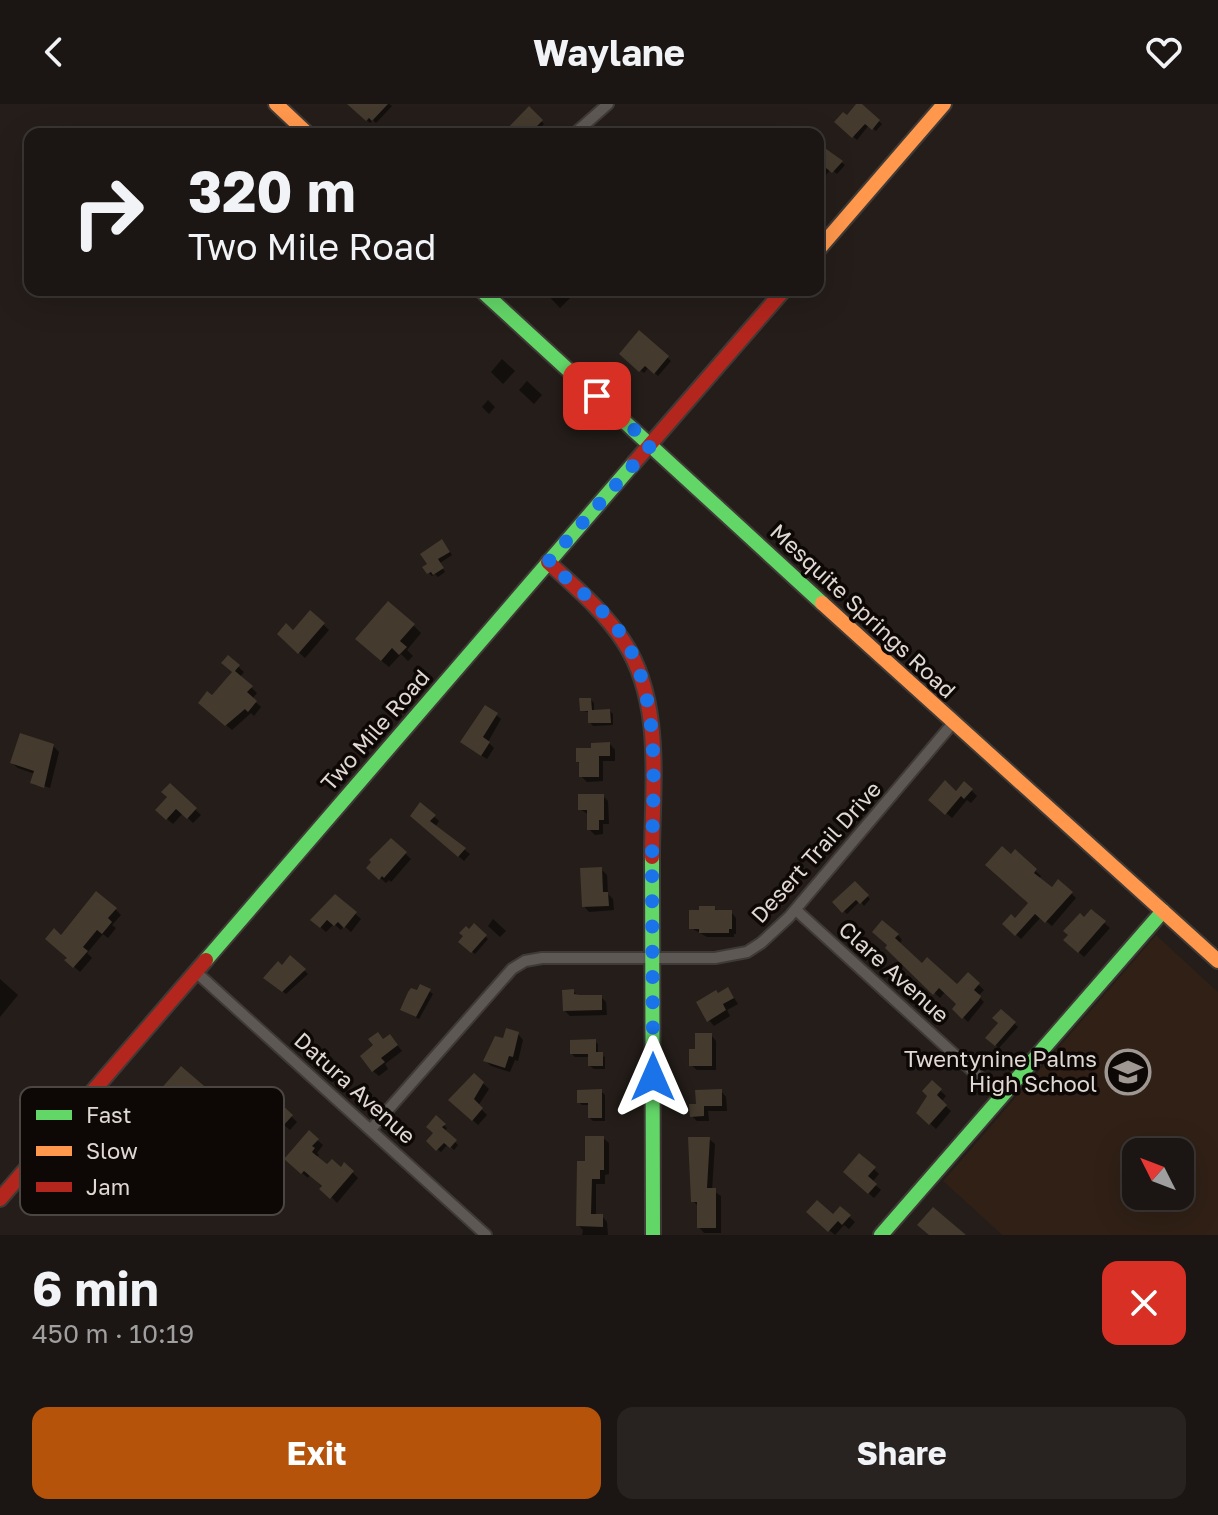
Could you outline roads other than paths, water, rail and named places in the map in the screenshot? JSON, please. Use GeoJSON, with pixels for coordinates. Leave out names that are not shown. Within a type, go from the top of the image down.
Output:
{"type":"FeatureCollection","features":[{"type":"Feature","properties":{"kind":"main road"},"geometry":{"type":"LineString","coordinates":[[276,104],[302,128]]}},
{"type":"Feature","properties":{"kind":"main road"},"geometry":{"type":"LineString","coordinates":[[824,243],[944,104]]}},
{"type":"Feature","properties":{"kind":"main road","name":"Mesquite Springs Road"},"geometry":{"type":"LineString","coordinates":[[488,296],[953,723],[1218,961]]}},
{"type":"Feature","properties":{"kind":"main road","name":"Two Mile Road"},"geometry":{"type":"LineString","coordinates":[[97,1087],[779,296]]}},
{"type":"Feature","properties":{"kind":"main road"},"geometry":{"type":"LineString","coordinates":[[548,562],[598,607],[614,627],[629,647],[647,693],[652,748],[653,1235]]}},
{"type":"Feature","properties":{"kind":"main road"},"geometry":{"type":"LineString","coordinates":[[881,1235],[1163,911]]}},
{"type":"Feature","properties":{"kind":"main road","name":"Two Mile Road"},"geometry":{"type":"LineString","coordinates":[[0,1199],[20,1176]]}},
{"type":"Feature","properties":{"kind":"street"},"geometry":{"type":"LineString","coordinates":[[581,128],[608,104]]}},
{"type":"Feature","properties":{"kind":"street","name":"Desert Trail Drive"},"geometry":{"type":"LineString","coordinates":[[372,1128],[512,969],[525,961],[652,956],[715,958],[747,952],[773,933],[796,910],[953,723]]}},
{"type":"Feature","properties":{"kind":"street","name":"Clare Avenue"},"geometry":{"type":"LineString","coordinates":[[796,910],[1000,1096]]}},
{"type":"Feature","properties":{"kind":"street","name":"Datura Avenue"},"geometry":{"type":"LineString","coordinates":[[196,972],[372,1128],[486,1235]]}},
{"type":"Feature","properties":{"kind":"place","name":"Twentynine Palms High School"},"geometry":{"type":"Point","coordinates":[1128,1072]}}]}
